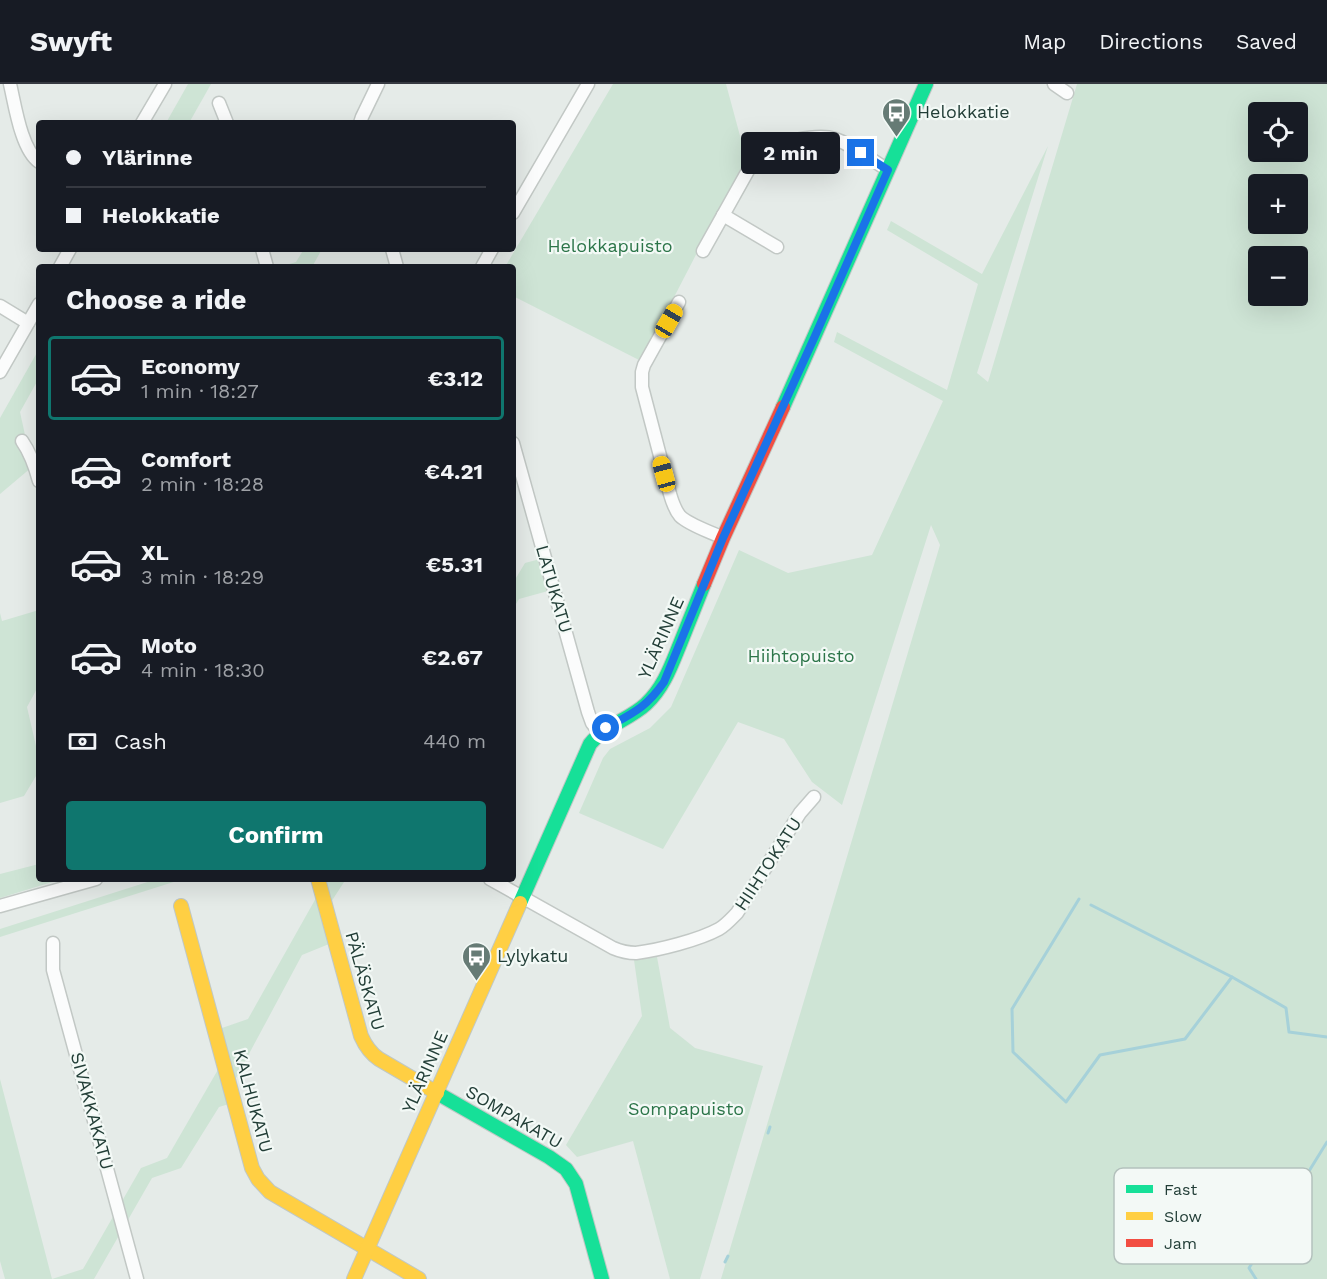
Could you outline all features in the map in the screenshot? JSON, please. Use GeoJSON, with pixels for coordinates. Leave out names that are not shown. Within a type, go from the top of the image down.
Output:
{"type":"FeatureCollection","features":[{"type":"Feature","properties":{"kind":"street"},"geometry":{"type":"LineString","coordinates":[[10,84],[24,140],[36,160]]}},
{"type":"Feature","properties":{"kind":"street"},"geometry":{"type":"LineString","coordinates":[[144,120],[165,84]]}},
{"type":"Feature","properties":{"kind":"street"},"geometry":{"type":"LineString","coordinates":[[361,120],[378,84]]}},
{"type":"Feature","properties":{"kind":"street"},"geometry":{"type":"LineString","coordinates":[[516,208],[588,84]]}},
{"type":"Feature","properties":{"kind":"street","name":"YLÄRINNE"},"geometry":{"type":"LineString","coordinates":[[354,1279],[581,762],[593,739],[644,706],[664,682],[723,538],[926,84]]}},
{"type":"Feature","properties":{"kind":"street"},"geometry":{"type":"LineString","coordinates":[[1054,84],[1066,93]]}},
{"type":"Feature","properties":{"kind":"street"},"geometry":{"type":"LineString","coordinates":[[219,103],[225,120]]}},
{"type":"Feature","properties":{"kind":"street"},"geometry":{"type":"LineString","coordinates":[[703,251],[750,167],[758,156],[768,149],[788,142],[822,136],[834,138],[888,170]]}},
{"type":"Feature","properties":{"kind":"street"},"geometry":{"type":"LineString","coordinates":[[723,215],[777,247]]}},
{"type":"Feature","properties":{"kind":"street"},"geometry":{"type":"LineString","coordinates":[[679,302],[644,365],[642,387],[675,509],[687,521],[723,538]]}},
{"type":"Feature","properties":{"kind":"street"},"geometry":{"type":"LineString","coordinates":[[0,306],[28,323]]}},
{"type":"Feature","properties":{"kind":"street"},"geometry":{"type":"LineString","coordinates":[[0,372],[36,309]]}},
{"type":"Feature","properties":{"kind":"street"},"geometry":{"type":"LineString","coordinates":[[22,441],[36,472]]}},
{"type":"Feature","properties":{"kind":"street","name":"LATUKATU"},"geometry":{"type":"LineString","coordinates":[[516,454],[588,712],[592,723],[600,733]]}},
{"type":"Feature","properties":{"kind":"street","name":"HIIHTOKATU"},"geometry":{"type":"LineString","coordinates":[[522,897],[623,952],[635,953],[703,936],[725,925],[737,914],[800,813],[814,797]]}},
{"type":"Feature","properties":{"kind":"street"},"geometry":{"type":"LineString","coordinates":[[0,906],[85,882]]}},
{"type":"Feature","properties":{"kind":"street","name":"PÄLÄSKATU"},"geometry":{"type":"LineString","coordinates":[[319,882],[367,1048],[379,1059],[436,1092]]}},
{"type":"Feature","properties":{"kind":"street"},"geometry":{"type":"LineString","coordinates":[[495,882],[522,897]]}},
{"type":"Feature","properties":{"kind":"street","name":"KALHUKATU"},"geometry":{"type":"LineString","coordinates":[[181,906],[256,1179],[270,1192],[418,1279]]}},
{"type":"Feature","properties":{"kind":"street","name":"SIVAKKAKATU"},"geometry":{"type":"LineString","coordinates":[[52,943],[53,970],[137,1279]]}},
{"type":"Feature","properties":{"kind":"street","name":"SOMPAKATU"},"geometry":{"type":"LineString","coordinates":[[436,1092],[566,1169],[576,1184],[602,1279]]}},
{"type":"Feature","properties":{"kind":"green space"},"geometry":{"type":"Polygon","coordinates":[[[188,84],[211,84],[191,120],[168,120],[188,84]]]}},
{"type":"Feature","properties":{"kind":"green space","name":"Helokkapuisto"},"geometry":{"type":"Polygon","coordinates":[[[613,84],[726,84],[746,158],[641,361],[516,298],[516,264],[507,264],[516,252],[516,248],[613,84]]]}},
{"type":"Feature","properties":{"kind":"green space","name":"Hiihtopuisto"},"geometry":{"type":"Polygon","coordinates":[[[1077,84],[1327,84],[1327,1279],[721,1279],[940,545],[931,525],[842,805],[812,782],[784,739],[738,722],[663,849],[579,813],[603,758],[610,749],[650,728],[671,707],[739,550],[788,573],[872,555],[943,401],[834,342],[837,332],[947,390],[978,284],[887,230],[891,221],[982,274],[1048,146],[977,373],[988,382],[1077,84]]]}},
{"type":"Feature","properties":{"kind":"green space"},"geometry":{"type":"Polygon","coordinates":[[[302,252],[320,252],[314,264],[289,264],[296,262],[302,252]]]}},
{"type":"Feature","properties":{"kind":"green space"},"geometry":{"type":"Polygon","coordinates":[[[36,354],[36,383],[20,412],[32,467],[0,494],[0,418],[36,354]]]}},
{"type":"Feature","properties":{"kind":"green space"},"geometry":{"type":"Polygon","coordinates":[[[540,559],[548,591],[519,599],[516,604],[516,578],[525,563],[540,559]]]}},
{"type":"Feature","properties":{"kind":"green space"},"geometry":{"type":"Polygon","coordinates":[[[36,611],[36,690],[27,707],[36,746],[36,776],[24,796],[0,803],[0,613],[2,621],[36,611]]]}},
{"type":"Feature","properties":{"kind":"green space"},"geometry":{"type":"Polygon","coordinates":[[[36,865],[36,882],[52,882],[0,898],[0,874],[36,865]]]}},
{"type":"Feature","properties":{"kind":"green space"},"geometry":{"type":"Polygon","coordinates":[[[148,882],[174,882],[0,937],[0,929],[148,882]]]}},
{"type":"Feature","properties":{"kind":"green space"},"geometry":{"type":"Polygon","coordinates":[[[325,882],[344,882],[322,916],[329,944],[302,955],[227,1095],[229,1104],[219,1107],[181,1168],[152,1178],[94,1279],[52,1279],[83,1269],[141,1168],[167,1158],[227,1054],[222,1028],[248,1019],[325,882]]]}},
{"type":"Feature","properties":{"kind":"green space","name":"Sompapuisto"},"geometry":{"type":"Polygon","coordinates":[[[657,957],[670,1028],[695,1048],[763,1066],[700,1279],[670,1279],[633,1141],[577,1157],[566,1145],[642,1016],[634,960],[657,957]]]}},
{"type":"Feature","properties":{"kind":"green space"},"geometry":{"type":"Polygon","coordinates":[[[0,1079],[52,1279],[5,1279],[0,1261],[0,1079]]]}},
{"type":"Feature","properties":{"kind":"waterway"},"geometry":{"type":"LineString","coordinates":[[1079,899],[1012,1009],[1013,1052],[1066,1102],[1100,1055],[1185,1039],[1232,977]]}},
{"type":"Feature","properties":{"kind":"waterway"},"geometry":{"type":"LineString","coordinates":[[1091,905],[1232,977],[1286,1008],[1289,1032],[1327,1037]]}},
{"type":"Feature","properties":{"kind":"waterway"},"geometry":{"type":"LineString","coordinates":[[768,1133],[770,1127]]}},
{"type":"Feature","properties":{"kind":"waterway"},"geometry":{"type":"LineString","coordinates":[[1311,1168],[1327,1142]]}},
{"type":"Feature","properties":{"kind":"waterway"},"geometry":{"type":"LineString","coordinates":[[725,1262],[728,1256]]}},
{"type":"Feature","properties":{"kind":"waterway"},"geometry":{"type":"LineString","coordinates":[[1251,1264],[1249,1268],[1256,1279]]}},
{"type":"Feature","properties":{"kind":"traffic: fast"},"geometry":{"type":"LineString","coordinates":[[783,407],[926,84]]}},
{"type":"Feature","properties":{"kind":"traffic: fast"},"geometry":{"type":"LineString","coordinates":[[520,903],[590,744],[603,732],[639,710],[658,691],[670,668],[704,584]]}},
{"type":"Feature","properties":{"kind":"traffic: fast"},"geometry":{"type":"LineString","coordinates":[[437,1093],[566,1169],[576,1184],[602,1279]]}},
{"type":"Feature","properties":{"kind":"traffic: slow"},"geometry":{"type":"LineString","coordinates":[[319,882],[364,1043],[379,1059],[437,1093]]}},
{"type":"Feature","properties":{"kind":"traffic: slow"},"geometry":{"type":"LineString","coordinates":[[354,1279],[520,903]]}},
{"type":"Feature","properties":{"kind":"traffic: slow"},"geometry":{"type":"LineString","coordinates":[[181,906],[252,1168],[258,1179],[270,1192],[419,1279]]}},
{"type":"Feature","properties":{"kind":"traffic: jam"},"geometry":{"type":"LineString","coordinates":[[704,584],[783,407]]}},
{"type":"Feature","properties":{"kind":"place","name":"Helokkatie"},"geometry":{"type":"Point","coordinates":[896,138]}},
{"type":"Feature","properties":{"kind":"place","name":"Lylykatu"},"geometry":{"type":"Point","coordinates":[476,982]}},
{"type":"Feature","properties":{"kind":"route"},"geometry":{"type":"LineString","coordinates":[[606,728],[644,706],[664,682],[723,538],[888,170],[861,153]]}}]}
